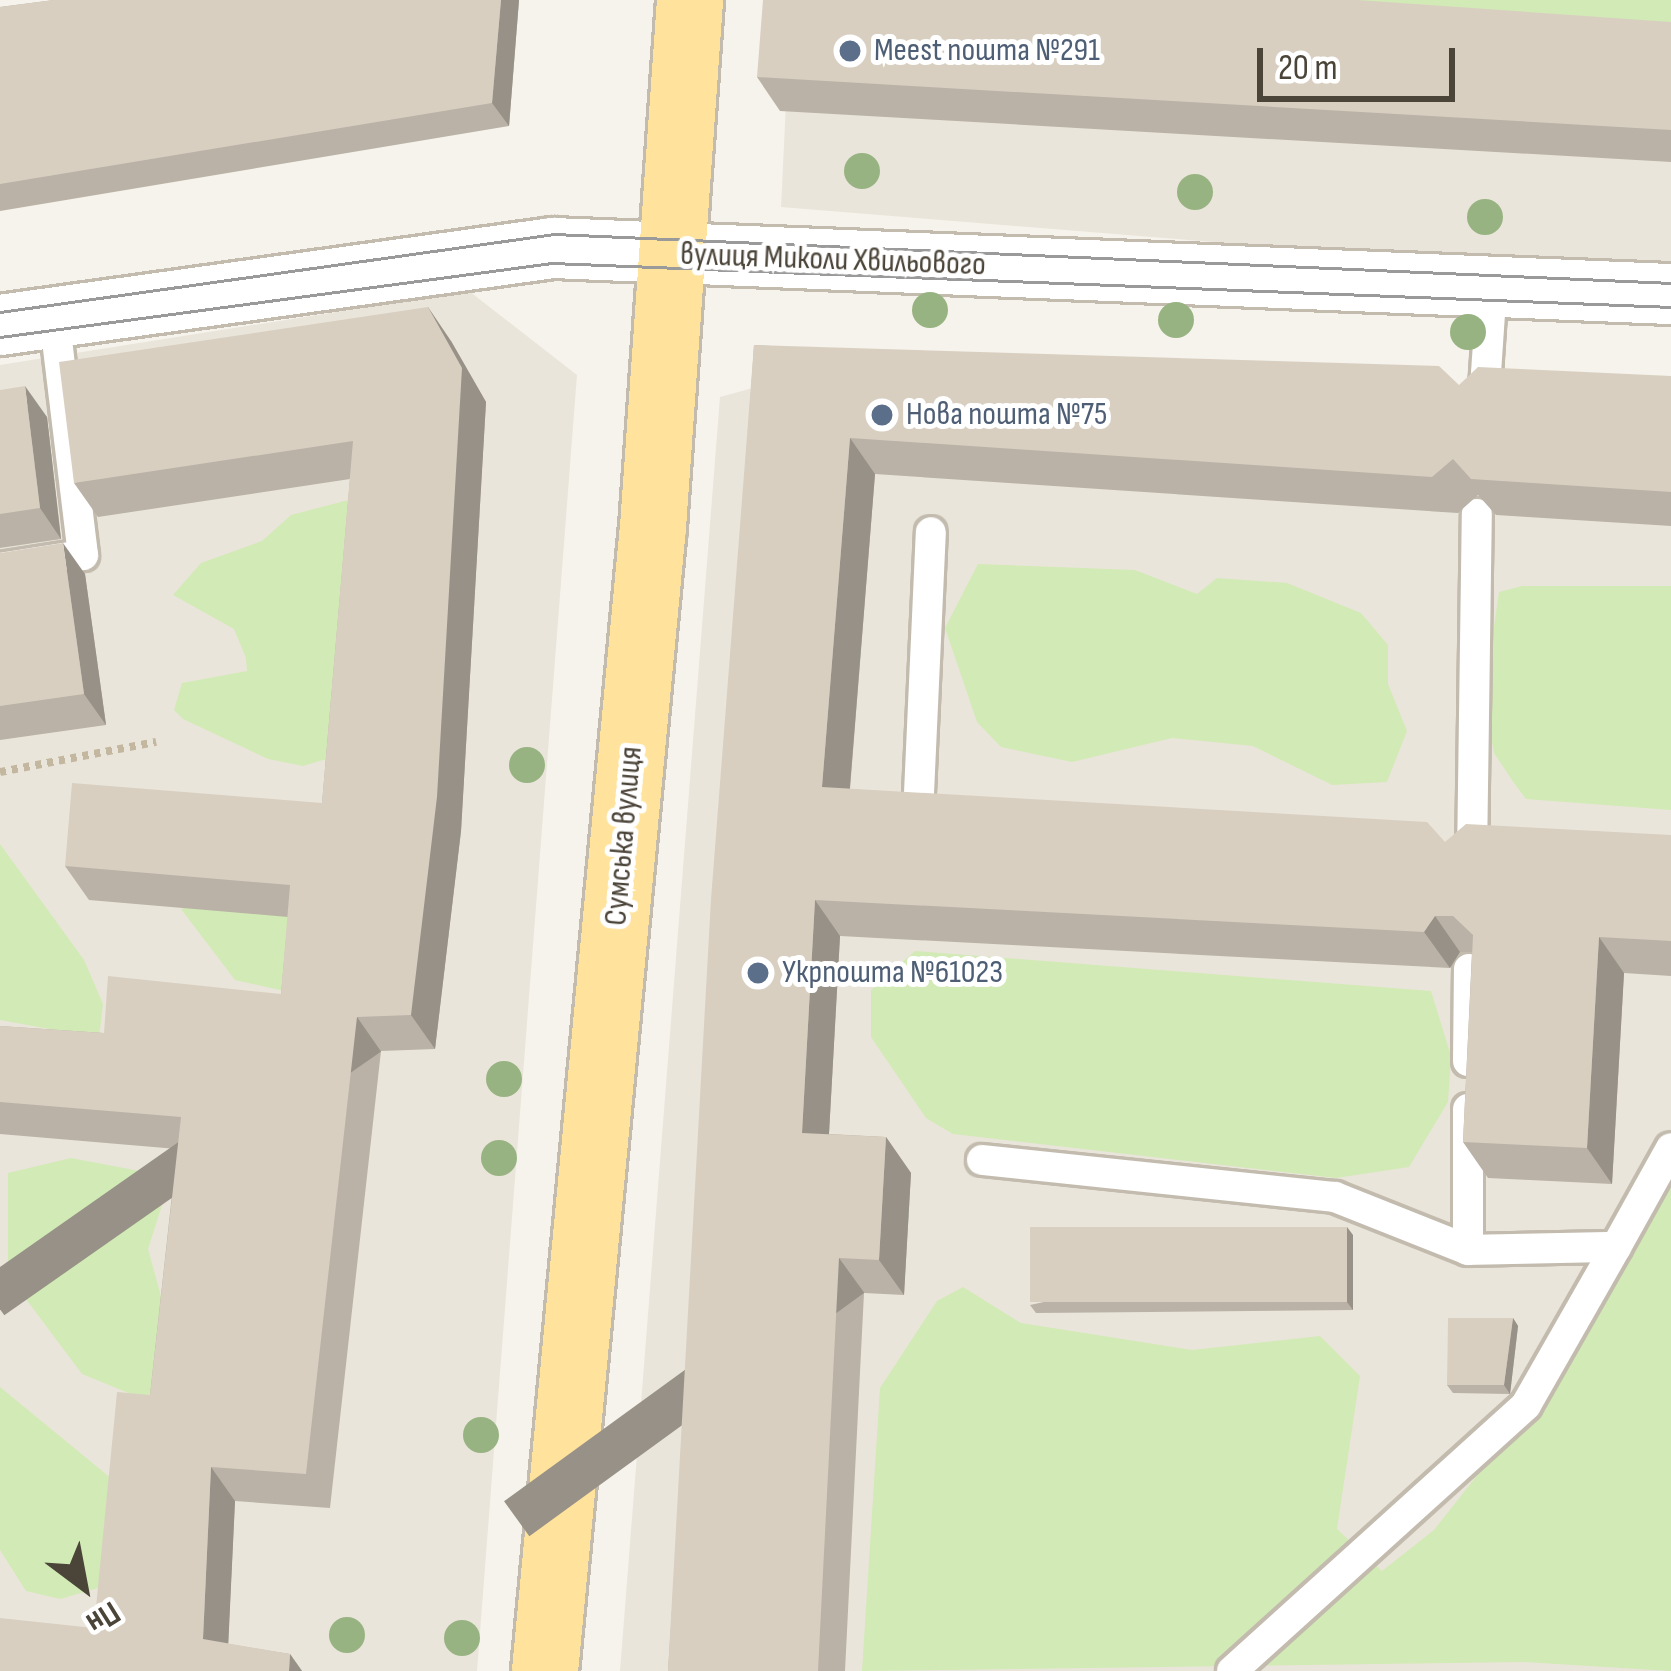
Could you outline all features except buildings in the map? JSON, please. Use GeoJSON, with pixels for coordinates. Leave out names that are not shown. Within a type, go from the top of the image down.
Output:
{"type":"FeatureCollection","features":[{"type":"Feature","properties":{"kind":"main road","name":"Сумська вулиця"},"geometry":{"type":"LineString","coordinates":[[545,1671],[690,0]]}},
{"type":"Feature","properties":{"kind":"street","name":"вулиця Миколи Хвильового"},"geometry":{"type":"LineString","coordinates":[[27,321],[554,248],[1671,294]]}},
{"type":"Feature","properties":{"kind":"lane"},"geometry":{"type":"LineString","coordinates":[[1484,402],[1492,286]]}},
{"type":"Feature","properties":{"kind":"lane"},"geometry":{"type":"LineString","coordinates":[[0,568],[83,555],[27,321]]}},
{"type":"Feature","properties":{"kind":"lane"},"geometry":{"type":"LineString","coordinates":[[1472,859],[1477,514]]}},
{"type":"Feature","properties":{"kind":"lane"},"geometry":{"type":"LineString","coordinates":[[919,793],[931,532]]}},
{"type":"Feature","properties":{"kind":"lane"},"geometry":{"type":"LineString","coordinates":[[1468,969],[1468,1250]]}},
{"type":"Feature","properties":{"kind":"lane"},"geometry":{"type":"LineString","coordinates":[[1232,1671],[1526,1405],[1671,1148]]}},
{"type":"Feature","properties":{"kind":"lane"},"geometry":{"type":"LineString","coordinates":[[982,1160],[1335,1197],[1468,1250],[1616,1247]]}},
{"type":"Feature","properties":{"kind":"path"},"geometry":{"type":"LineString","coordinates":[[0,772],[156,742]]}},
{"type":"Feature","properties":{"kind":"shaded area"},"geometry":{"type":"Polygon","coordinates":[[[791,0],[1671,0],[1671,279],[781,207],[791,0]]]}},
{"type":"Feature","properties":{"kind":"shaded area"},"geometry":{"type":"Polygon","coordinates":[[[469,291],[577,375],[477,1671],[0,1671],[0,365],[469,291]]]}},
{"type":"Feature","properties":{"kind":"shaded area"},"geometry":{"type":"Polygon","coordinates":[[[779,381],[1671,430],[1671,1671],[620,1671],[720,397],[779,381]]]}},
{"type":"Feature","properties":{"kind":"green space"},"geometry":{"type":"Polygon","coordinates":[[[1286,0],[1671,0],[1671,37],[1286,0]]]}},
{"type":"Feature","properties":{"kind":"green space"},"geometry":{"type":"Polygon","coordinates":[[[356,498],[333,757],[303,766],[268,759],[183,719],[174,710],[182,683],[247,671],[246,658],[234,629],[173,595],[201,563],[262,541],[291,515],[356,498]]]}},
{"type":"Feature","properties":{"kind":"green space"},"geometry":{"type":"Polygon","coordinates":[[[978,564],[1135,570],[1197,594],[1217,578],[1287,583],[1361,613],[1388,645],[1388,684],[1407,731],[1387,782],[1332,785],[1253,746],[1172,738],[1072,762],[1001,747],[977,722],[945,628],[978,564]]]}},
{"type":"Feature","properties":{"kind":"green space"},"geometry":{"type":"Polygon","coordinates":[[[1522,586],[1671,586],[1671,810],[1526,799],[1494,753],[1484,697],[1499,592],[1522,586]]]}},
{"type":"Feature","properties":{"kind":"green space"},"geometry":{"type":"Polygon","coordinates":[[[0,844],[84,960],[103,1004],[99,1038],[0,1020],[0,844]]]}},
{"type":"Feature","properties":{"kind":"green space"},"geometry":{"type":"Polygon","coordinates":[[[310,873],[294,993],[235,980],[181,909],[310,873]]]}},
{"type":"Feature","properties":{"kind":"green space"},"geometry":{"type":"Polygon","coordinates":[[[915,951],[1431,991],[1451,1056],[1448,1102],[1409,1167],[1336,1178],[953,1134],[926,1118],[871,1037],[871,990],[915,951]]]}},
{"type":"Feature","properties":{"kind":"green space"},"geometry":{"type":"Polygon","coordinates":[[[71,1158],[171,1177],[148,1249],[168,1322],[170,1410],[82,1374],[8,1275],[8,1173],[71,1158]]]}},
{"type":"Feature","properties":{"kind":"green space"},"geometry":{"type":"Polygon","coordinates":[[[1671,1185],[1671,1671],[1523,1662],[862,1671],[880,1388],[937,1301],[963,1287],[1021,1323],[1192,1350],[1320,1336],[1360,1376],[1337,1529],[1382,1571],[1434,1530],[1553,1379],[1671,1185]]]}},
{"type":"Feature","properties":{"kind":"green space"},"geometry":{"type":"Polygon","coordinates":[[[0,1387],[118,1484],[125,1514],[98,1588],[60,1599],[26,1591],[0,1550],[0,1387]]]}},
{"type":"Feature","properties":{"kind":"tram line"},"geometry":{"type":"LineString","coordinates":[[0,312],[554,234],[1671,283]]}},
{"type":"Feature","properties":{"kind":"tram line"},"geometry":{"type":"LineString","coordinates":[[0,337],[552,263],[1671,307]]}},
{"type":"Feature","properties":{"kind":"place","name":"Meest пошта №291"},"geometry":{"type":"Point","coordinates":[850,51]}},
{"type":"Feature","properties":{"kind":"place","name":"Нова пошта №75"},"geometry":{"type":"Point","coordinates":[882,415]}},
{"type":"Feature","properties":{"kind":"place","name":"Укрпошта №61023"},"geometry":{"type":"Point","coordinates":[758,973]}}]}
